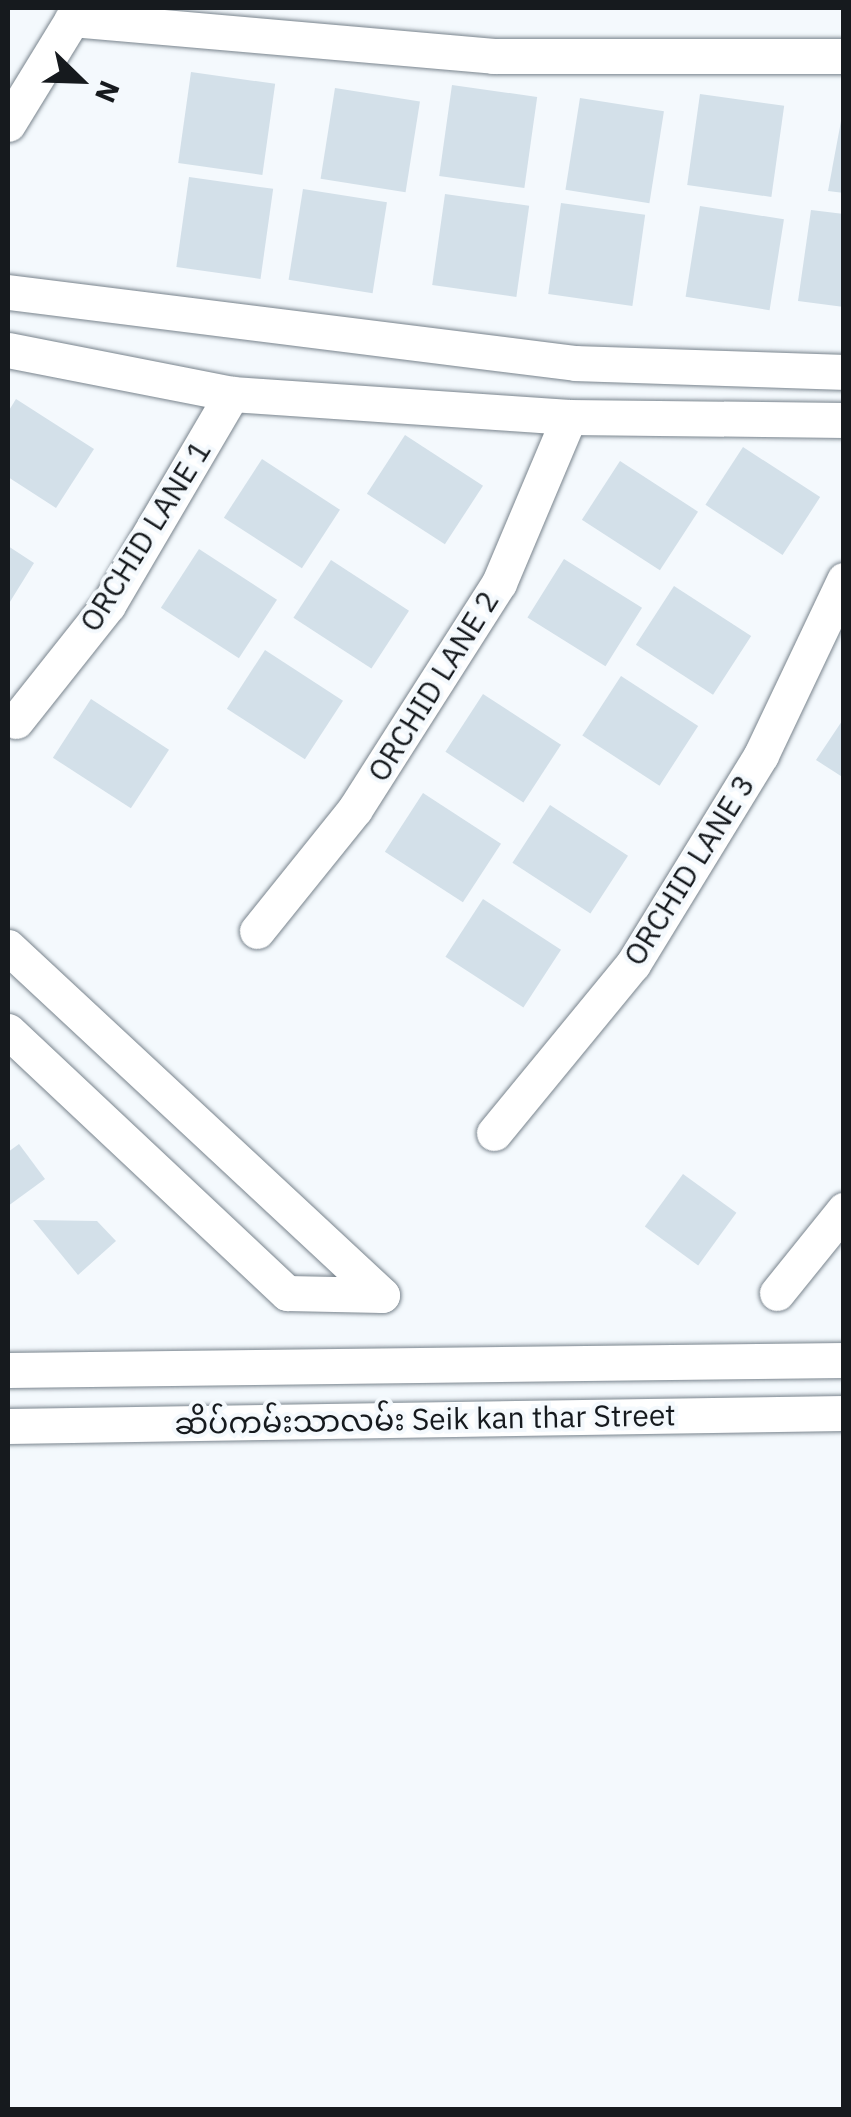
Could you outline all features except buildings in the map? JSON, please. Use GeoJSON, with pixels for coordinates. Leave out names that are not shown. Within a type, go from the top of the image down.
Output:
{"type":"FeatureCollection","features":[{"type":"Feature","properties":{"kind":"street"},"geometry":{"type":"LineString","coordinates":[[8,124],[75,13],[493,56],[844,56]]}},
{"type":"Feature","properties":{"kind":"street"},"geometry":{"type":"LineString","coordinates":[[8,292],[576,362],[844,372]]}},
{"type":"Feature","properties":{"kind":"street"},"geometry":{"type":"LineString","coordinates":[[8,350],[232,394],[569,418],[844,420]]}},
{"type":"Feature","properties":{"kind":"street","name":"ORCHID LANE 1"},"geometry":{"type":"LineString","coordinates":[[16,721],[108,605],[232,394]]}},
{"type":"Feature","properties":{"kind":"street","name":"ORCHID LANE 2"},"geometry":{"type":"LineString","coordinates":[[257,931],[355,809],[499,583],[569,418]]}},
{"type":"Feature","properties":{"kind":"street","name":"ORCHID LANE 3"},"geometry":{"type":"LineString","coordinates":[[494,1134],[633,964],[761,755],[844,580]]}},
{"type":"Feature","properties":{"kind":"street"},"geometry":{"type":"LineString","coordinates":[[8,947],[382,1295],[287,1293],[8,1031]]}},
{"type":"Feature","properties":{"kind":"street"},"geometry":{"type":"LineString","coordinates":[[777,1293],[844,1210]]}},
{"type":"Feature","properties":{"kind":"street","name":"ဆိပ်ကမ်းသာလမ်း Seik kan thar Street"},"geometry":{"type":"LineString","coordinates":[[8,1370],[844,1360]]}},
{"type":"Feature","properties":{"kind":"street","name":"ဆိပ်ကမ်းသာလမ်း Seik kan thar Street"},"geometry":{"type":"LineString","coordinates":[[8,1426],[844,1413]]}}]}
